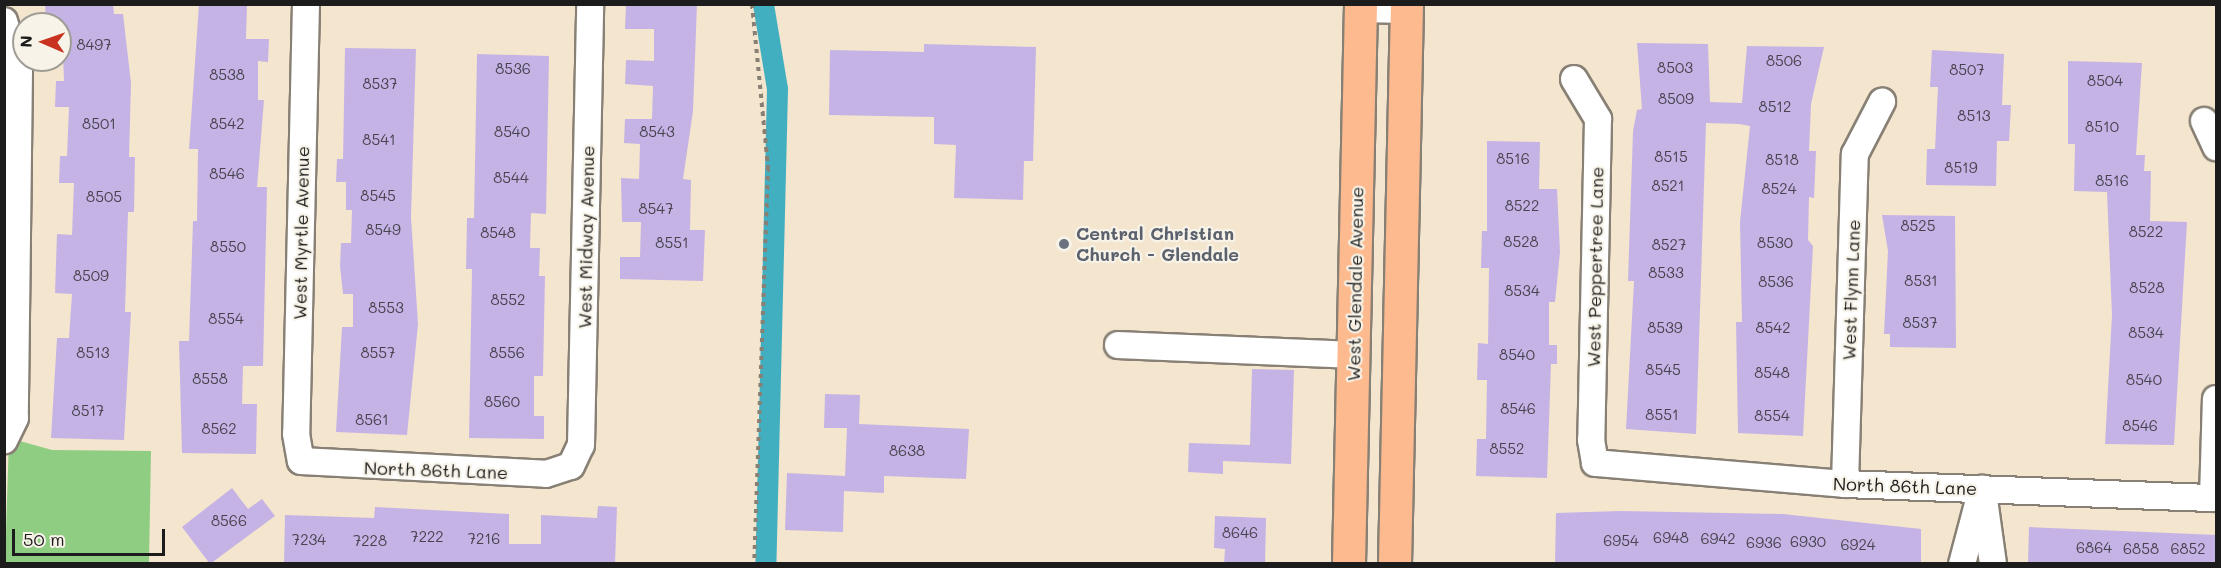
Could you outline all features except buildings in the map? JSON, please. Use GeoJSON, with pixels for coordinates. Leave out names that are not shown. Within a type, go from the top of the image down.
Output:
{"type":"FeatureCollection","features":[{"type":"Feature","properties":{"kind":"main road","name":"West Glendale Avenue"},"geometry":{"type":"LineString","coordinates":[[1349,564],[1361,7]]}},
{"type":"Feature","properties":{"kind":"main road"},"geometry":{"type":"LineString","coordinates":[[1395,564],[1407,7]]}},
{"type":"Feature","properties":{"kind":"street","name":"West Myrtle Avenue"},"geometry":{"type":"LineString","coordinates":[[301,461],[296,434],[306,4]]}},
{"type":"Feature","properties":{"kind":"street","name":"West Midway Avenue"},"geometry":{"type":"LineString","coordinates":[[571,466],[582,445],[590,4]]}},
{"type":"Feature","properties":{"kind":"street"},"geometry":{"type":"LineString","coordinates":[[1361,7],[1407,7]]}},
{"type":"Feature","properties":{"kind":"street"},"geometry":{"type":"LineString","coordinates":[[4,21],[18,71],[15,418],[7,440]]}},
{"type":"Feature","properties":{"kind":"street","name":"West Peppertree Lane"},"geometry":{"type":"LineString","coordinates":[[1574,79],[1598,119],[1591,440],[1595,463]]}},
{"type":"Feature","properties":{"kind":"street","name":"West Flynn Lane"},"geometry":{"type":"LineString","coordinates":[[1845,484],[1855,154],[1882,102]]}},
{"type":"Feature","properties":{"kind":"street"},"geometry":{"type":"LineString","coordinates":[[2204,121],[2217,147]]}},
{"type":"Feature","properties":{"kind":"street"},"geometry":{"type":"LineString","coordinates":[[1118,345],[1354,355]]}},
{"type":"Feature","properties":{"kind":"street"},"geometry":{"type":"LineString","coordinates":[[2215,498],[2217,399]]}},
{"type":"Feature","properties":{"kind":"street","name":"North 86th Lane"},"geometry":{"type":"LineString","coordinates":[[301,461],[546,474],[571,466]]}},
{"type":"Feature","properties":{"kind":"street","name":"North 86th Lane"},"geometry":{"type":"LineString","coordinates":[[1595,463],[1845,484],[2215,498]]}},
{"type":"Feature","properties":{"kind":"street"},"geometry":{"type":"LineString","coordinates":[[1962,564],[1982,489]]}},
{"type":"Feature","properties":{"kind":"street"},"geometry":{"type":"LineString","coordinates":[[1982,489],[1993,564]]}},
{"type":"Feature","properties":{"kind":"path"},"geometry":{"type":"LineString","coordinates":[[752,4],[768,167],[754,564]]}},
{"type":"Feature","properties":{"kind":"green space"},"geometry":{"type":"Polygon","coordinates":[[[9,438],[52,450],[151,451],[149,563],[5,564],[9,438]]]}},
{"type":"Feature","properties":{"kind":"waterway"},"geometry":{"type":"LineString","coordinates":[[763,4],[777,89],[765,564]]}},
{"type":"Feature","properties":{"kind":"place","name":"Central Christian Church - Glendale"},"geometry":{"type":"Point","coordinates":[1064,244]}}]}
